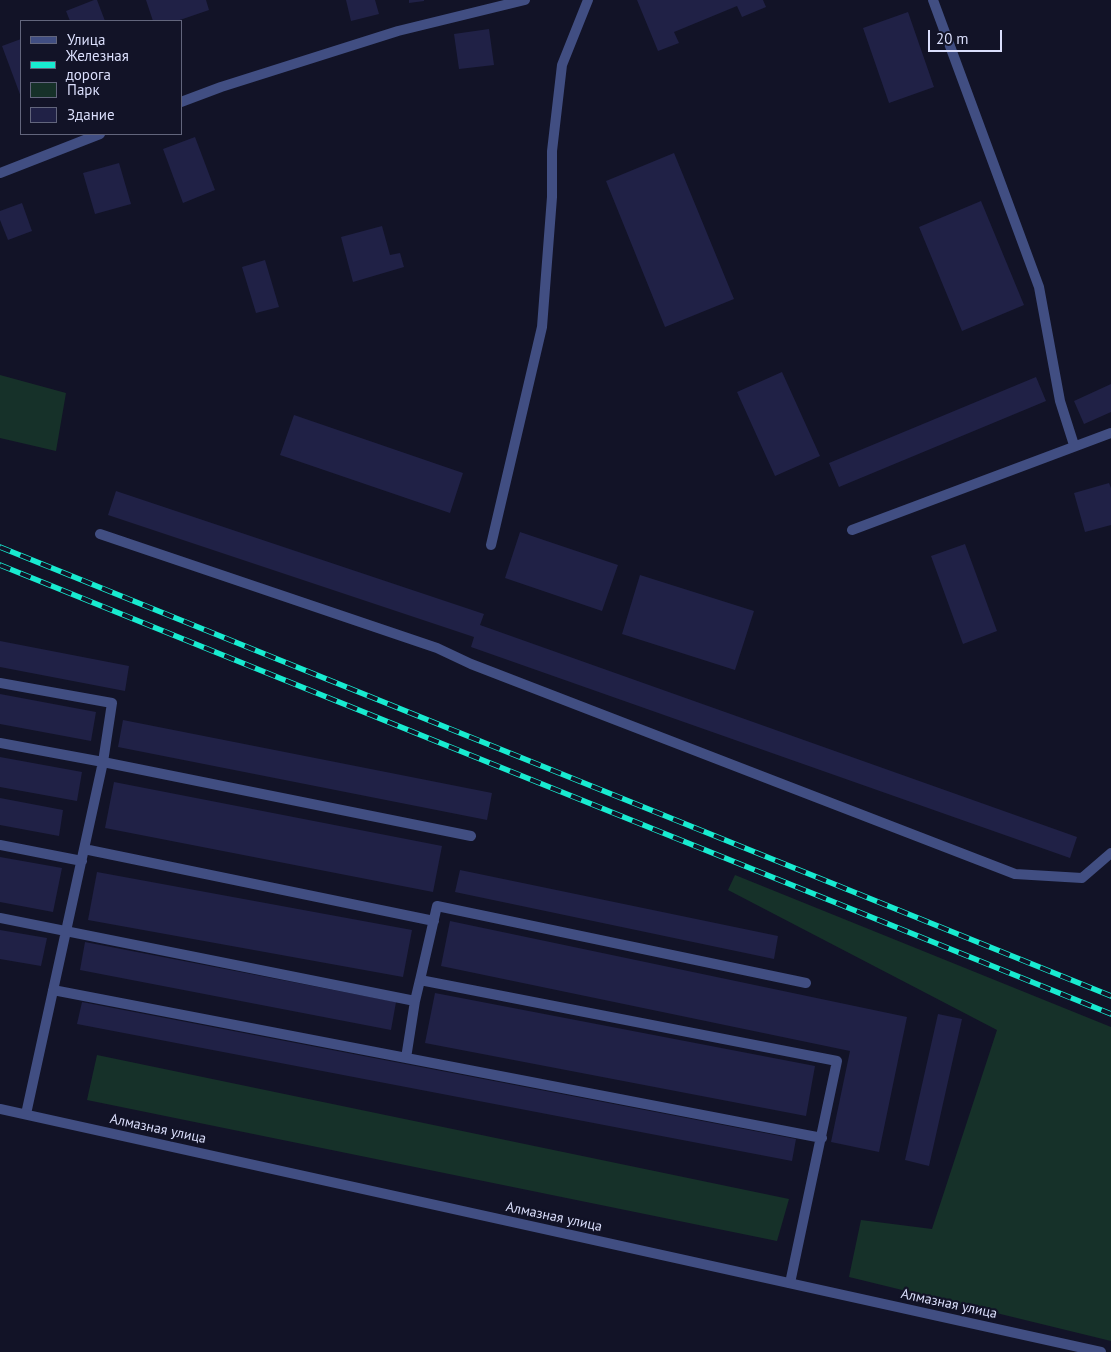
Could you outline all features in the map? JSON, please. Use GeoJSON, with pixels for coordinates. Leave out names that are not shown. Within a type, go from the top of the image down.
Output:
{"type":"FeatureCollection","features":[{"type":"Feature","properties":{"kind":"street"},"geometry":{"type":"LineString","coordinates":[[182,102],[221,87],[398,31],[525,0]]}},
{"type":"Feature","properties":{"kind":"street"},"geometry":{"type":"LineString","coordinates":[[491,545],[542,326],[552,196],[552,151],[562,64],[588,0]]}},
{"type":"Feature","properties":{"kind":"street"},"geometry":{"type":"LineString","coordinates":[[933,0],[1039,287],[1060,401],[1074,445]]}},
{"type":"Feature","properties":{"kind":"street"},"geometry":{"type":"LineString","coordinates":[[0,173],[97,135]]}},
{"type":"Feature","properties":{"kind":"street"},"geometry":{"type":"LineString","coordinates":[[852,530],[1074,445],[1111,433]]}},
{"type":"Feature","properties":{"kind":"street"},"geometry":{"type":"LineString","coordinates":[[100,534],[437,648],[471,664],[1015,874],[1082,878],[1111,853]]}},
{"type":"Feature","properties":{"kind":"street"},"geometry":{"type":"LineString","coordinates":[[0,683],[112,703],[104,762],[26,1114]]}},
{"type":"Feature","properties":{"kind":"street"},"geometry":{"type":"LineString","coordinates":[[0,743],[104,762],[471,836]]}},
{"type":"Feature","properties":{"kind":"street"},"geometry":{"type":"LineString","coordinates":[[0,845],[82,861]]}},
{"type":"Feature","properties":{"kind":"street"},"geometry":{"type":"LineString","coordinates":[[84,850],[434,921]]}},
{"type":"Feature","properties":{"kind":"street"},"geometry":{"type":"LineString","coordinates":[[406,1058],[420,980],[437,906],[806,983]]}},
{"type":"Feature","properties":{"kind":"street"},"geometry":{"type":"LineString","coordinates":[[0,918],[416,1000]]}},
{"type":"Feature","properties":{"kind":"street"},"geometry":{"type":"LineString","coordinates":[[420,980],[837,1061],[790,1283]]}},
{"type":"Feature","properties":{"kind":"street"},"geometry":{"type":"LineString","coordinates":[[53,990],[822,1138]]}},
{"type":"Feature","properties":{"kind":"street","name":"Алмазная улица"},"geometry":{"type":"LineString","coordinates":[[0,1109],[1101,1352]]}},
{"type":"Feature","properties":{"kind":"green space"},"geometry":{"type":"Polygon","coordinates":[[[0,375],[66,393],[56,451],[0,438],[0,375]]]}},
{"type":"Feature","properties":{"kind":"green space"},"geometry":{"type":"Polygon","coordinates":[[[735,875],[1111,1027],[1111,1341],[849,1277],[861,1220],[932,1229],[997,1030],[728,890],[735,875]]]}},
{"type":"Feature","properties":{"kind":"green space"},"geometry":{"type":"Polygon","coordinates":[[[97,1055],[789,1199],[777,1241],[87,1100],[97,1055]]]}},
{"type":"Feature","properties":{"kind":"building"},"geometry":{"type":"Polygon","coordinates":[[[97,0],[105,20],[70,20],[66,11],[97,0]]]}},
{"type":"Feature","properties":{"kind":"building"},"geometry":{"type":"Polygon","coordinates":[[[146,0],[206,0],[209,10],[180,20],[153,20],[146,0]]]}},
{"type":"Feature","properties":{"kind":"building"},"geometry":{"type":"Polygon","coordinates":[[[346,0],[375,0],[379,14],[351,21],[346,0]]]}},
{"type":"Feature","properties":{"kind":"building"},"geometry":{"type":"Polygon","coordinates":[[[409,0],[424,0],[424,1],[409,3],[409,0]]]}},
{"type":"Feature","properties":{"kind":"building"},"geometry":{"type":"Polygon","coordinates":[[[637,0],[763,0],[766,7],[742,17],[737,6],[674,32],[679,43],[658,51],[637,0]]]}},
{"type":"Feature","properties":{"kind":"building"},"geometry":{"type":"Polygon","coordinates":[[[908,12],[934,87],[889,103],[863,28],[908,12]]]}},
{"type":"Feature","properties":{"kind":"building"},"geometry":{"type":"Polygon","coordinates":[[[489,29],[494,65],[459,69],[454,34],[489,29]]]}},
{"type":"Feature","properties":{"kind":"building"},"geometry":{"type":"Polygon","coordinates":[[[20,39],[20,94],[2,46],[20,39]]]}},
{"type":"Feature","properties":{"kind":"building"},"geometry":{"type":"Polygon","coordinates":[[[195,137],[215,190],[183,203],[163,149],[195,137]]]}},
{"type":"Feature","properties":{"kind":"building"},"geometry":{"type":"Polygon","coordinates":[[[674,153],[734,299],[665,327],[606,181],[674,153]]]}},
{"type":"Feature","properties":{"kind":"building"},"geometry":{"type":"Polygon","coordinates":[[[119,163],[131,204],[95,214],[83,173],[119,163]]]}},
{"type":"Feature","properties":{"kind":"building"},"geometry":{"type":"Polygon","coordinates":[[[981,201],[1024,305],[962,331],[919,227],[981,201]]]}},
{"type":"Feature","properties":{"kind":"building"},"geometry":{"type":"Polygon","coordinates":[[[22,203],[32,231],[8,240],[0,220],[0,211],[22,203]]]}},
{"type":"Feature","properties":{"kind":"building"},"geometry":{"type":"Polygon","coordinates":[[[382,226],[390,255],[400,253],[404,267],[353,282],[341,237],[382,226]]]}},
{"type":"Feature","properties":{"kind":"building"},"geometry":{"type":"Polygon","coordinates":[[[265,260],[279,307],[256,313],[242,267],[265,260]]]}},
{"type":"Feature","properties":{"kind":"building"},"geometry":{"type":"Polygon","coordinates":[[[782,372],[820,456],[775,476],[737,392],[782,372]]]}},
{"type":"Feature","properties":{"kind":"building"},"geometry":{"type":"Polygon","coordinates":[[[1036,377],[1046,401],[839,487],[829,463],[1036,377]]]}},
{"type":"Feature","properties":{"kind":"building"},"geometry":{"type":"Polygon","coordinates":[[[1111,384],[1111,412],[1084,424],[1074,401],[1111,384]]]}},
{"type":"Feature","properties":{"kind":"building"},"geometry":{"type":"Polygon","coordinates":[[[294,415],[463,473],[450,513],[280,455],[294,415]]]}},
{"type":"Feature","properties":{"kind":"building"},"geometry":{"type":"Polygon","coordinates":[[[1109,483],[1111,488],[1111,525],[1085,532],[1074,493],[1109,483]]]}},
{"type":"Feature","properties":{"kind":"building"},"geometry":{"type":"Polygon","coordinates":[[[116,491],[484,614],[480,625],[1077,837],[1070,858],[471,647],[474,637],[108,515],[116,491]]]}},
{"type":"Feature","properties":{"kind":"building"},"geometry":{"type":"Polygon","coordinates":[[[520,532],[618,565],[602,611],[505,578],[520,532]]]}},
{"type":"Feature","properties":{"kind":"building"},"geometry":{"type":"Polygon","coordinates":[[[965,544],[997,631],[963,644],[931,556],[965,544]]]}},
{"type":"Feature","properties":{"kind":"building"},"geometry":{"type":"Polygon","coordinates":[[[640,575],[754,611],[735,670],[622,634],[640,575]]]}},
{"type":"Feature","properties":{"kind":"building"},"geometry":{"type":"Polygon","coordinates":[[[0,641],[129,666],[125,691],[0,667],[0,641]]]}},
{"type":"Feature","properties":{"kind":"building"},"geometry":{"type":"Polygon","coordinates":[[[0,694],[96,712],[91,741],[0,724],[0,694]]]}},
{"type":"Feature","properties":{"kind":"building"},"geometry":{"type":"Polygon","coordinates":[[[123,720],[492,793],[487,820],[118,747],[123,720]]]}},
{"type":"Feature","properties":{"kind":"building"},"geometry":{"type":"Polygon","coordinates":[[[0,757],[82,772],[77,801],[0,787],[0,757]]]}},
{"type":"Feature","properties":{"kind":"building"},"geometry":{"type":"Polygon","coordinates":[[[114,782],[442,846],[433,892],[105,828],[114,782]]]}},
{"type":"Feature","properties":{"kind":"building"},"geometry":{"type":"Polygon","coordinates":[[[0,798],[63,810],[59,836],[0,825],[0,798]]]}},
{"type":"Feature","properties":{"kind":"building"},"geometry":{"type":"Polygon","coordinates":[[[0,857],[62,868],[53,912],[0,902],[0,857]]]}},
{"type":"Feature","properties":{"kind":"building"},"geometry":{"type":"Polygon","coordinates":[[[460,870],[778,936],[774,959],[455,892],[460,870]]]}},
{"type":"Feature","properties":{"kind":"building"},"geometry":{"type":"Polygon","coordinates":[[[97,872],[412,930],[403,977],[88,920],[97,872]]]}},
{"type":"Feature","properties":{"kind":"building"},"geometry":{"type":"Polygon","coordinates":[[[450,921],[907,1017],[879,1152],[831,1142],[850,1051],[441,966],[450,921]]]}},
{"type":"Feature","properties":{"kind":"building"},"geometry":{"type":"Polygon","coordinates":[[[0,930],[47,938],[41,966],[0,959],[0,930]]]}},
{"type":"Feature","properties":{"kind":"building"},"geometry":{"type":"Polygon","coordinates":[[[85,942],[396,1002],[391,1030],[80,970],[85,942]]]}},
{"type":"Feature","properties":{"kind":"building"},"geometry":{"type":"Polygon","coordinates":[[[435,993],[815,1066],[806,1116],[425,1043],[435,993]]]}},
{"type":"Feature","properties":{"kind":"building"},"geometry":{"type":"Polygon","coordinates":[[[82,1002],[796,1139],[792,1161],[77,1024],[82,1002]]]}},
{"type":"Feature","properties":{"kind":"building"},"geometry":{"type":"Polygon","coordinates":[[[938,1014],[962,1019],[929,1166],[905,1160],[938,1014]]]}},
{"type":"Feature","properties":{"kind":"railway"},"geometry":{"type":"LineString","coordinates":[[0,547],[1111,996]]}},
{"type":"Feature","properties":{"kind":"railway"},"geometry":{"type":"LineString","coordinates":[[0,565],[1111,1014]]}}]}
